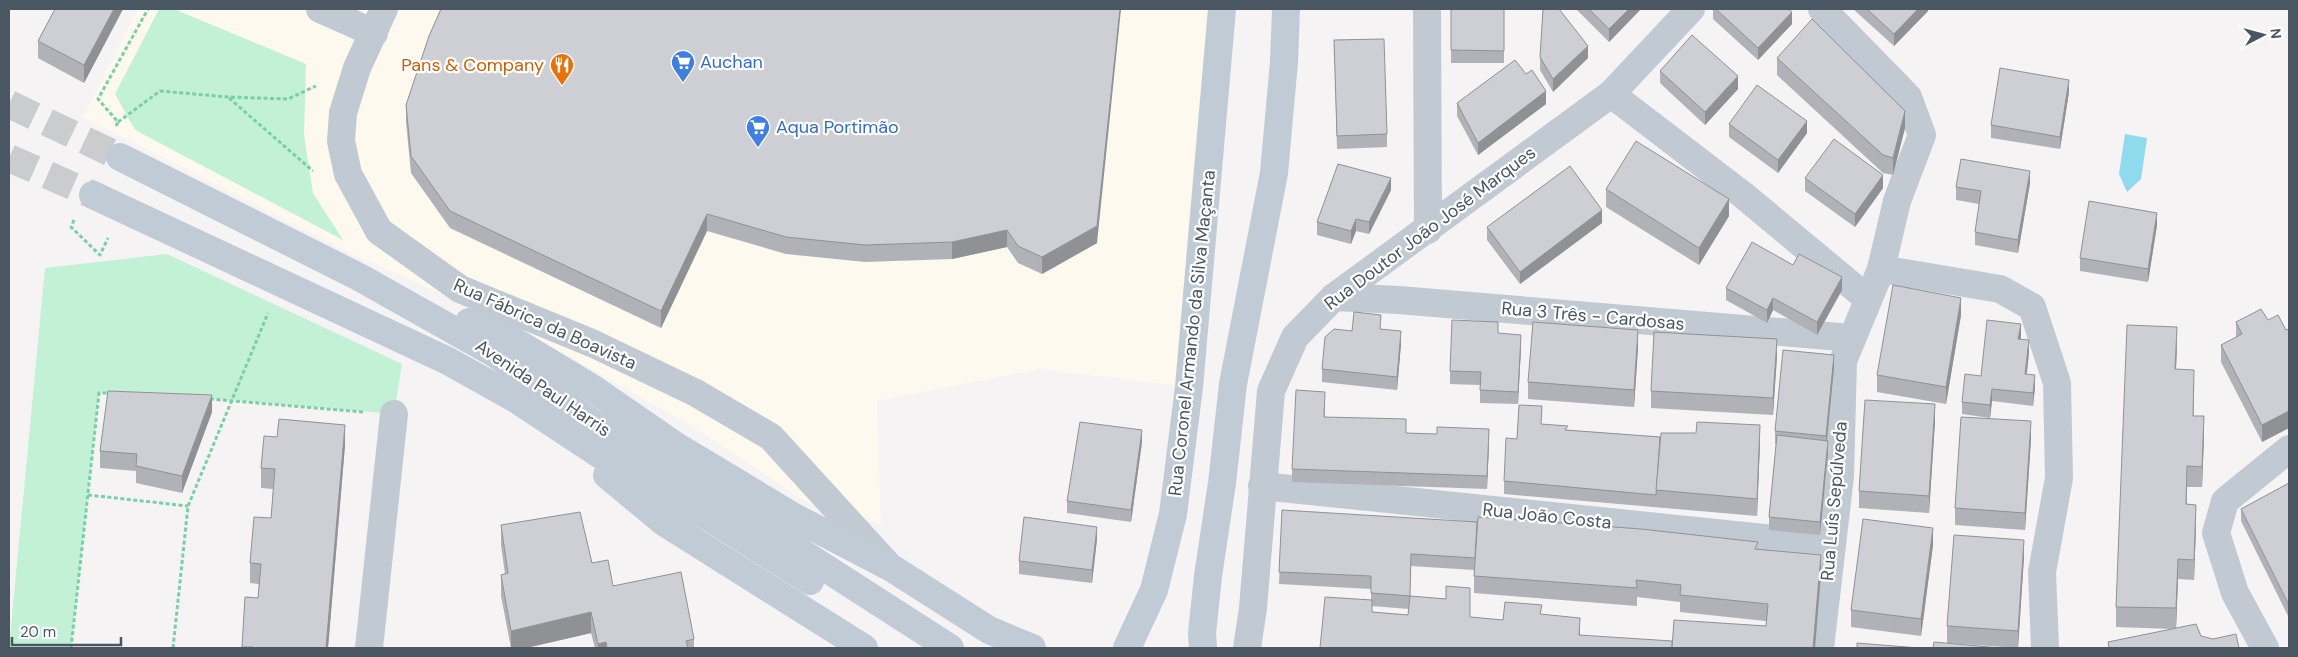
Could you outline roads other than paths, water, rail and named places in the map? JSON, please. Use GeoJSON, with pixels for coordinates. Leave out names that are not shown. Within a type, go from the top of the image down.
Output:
{"type":"FeatureCollection","features":[{"type":"Feature","properties":{"kind":"main road","name":"Rua Coronel Armando da Silva Maçanta"},"geometry":{"type":"LineString","coordinates":[[1127,648],[1154,590],[1174,514],[1188,387],[1222,9]]}},
{"type":"Feature","properties":{"kind":"main road"},"geometry":{"type":"LineString","coordinates":[[1203,648],[1202,633],[1208,576],[1222,483],[1232,384],[1274,173],[1284,62],[1286,9]]}},
{"type":"Feature","properties":{"kind":"main road","name":"Avenida Paul Harris"},"geometry":{"type":"LineString","coordinates":[[120,157],[359,277],[494,353],[590,421],[737,511],[950,648]]}},
{"type":"Feature","properties":{"kind":"main road","name":"Avenida Paul Harris"},"geometry":{"type":"LineString","coordinates":[[93,195],[362,319],[448,361],[516,399],[616,465],[710,518],[917,648]]}},
{"type":"Feature","properties":{"kind":"main road"},"geometry":{"type":"LineString","coordinates":[[359,277],[509,338],[592,388],[676,446],[794,517],[890,567],[990,630],[1032,648]]}},
{"type":"Feature","properties":{"kind":"main road"},"geometry":{"type":"LineString","coordinates":[[516,399],[665,523],[864,648]]}},
{"type":"Feature","properties":{"kind":"street"},"geometry":{"type":"LineString","coordinates":[[320,9],[379,21]]}},
{"type":"Feature","properties":{"kind":"street"},"geometry":{"type":"LineString","coordinates":[[1427,9],[1428,230]]}},
{"type":"Feature","properties":{"kind":"street","name":"Rua Doutor João José Marques"},"geometry":{"type":"LineString","coordinates":[[1247,648],[1253,608],[1271,391],[1295,337],[1334,297],[1428,230],[1486,184],[1611,94],[1691,9]]}},
{"type":"Feature","properties":{"kind":"street","name":"Rua Luís Sepúlveda"},"geometry":{"type":"LineString","coordinates":[[1820,648],[1840,476],[1843,361],[1881,269],[1897,201],[1922,135],[1908,97],[1822,9]]}},
{"type":"Feature","properties":{"kind":"street","name":"Rua Fábrica da Boavista"},"geometry":{"type":"LineString","coordinates":[[379,21],[356,68],[342,113],[341,141],[348,174],[378,231],[460,289],[594,344],[696,393],[771,437],[890,567]]}},
{"type":"Feature","properties":{"kind":"street"},"geometry":{"type":"LineString","coordinates":[[1611,94],[1743,195],[1868,299]]}},
{"type":"Feature","properties":{"kind":"street"},"geometry":{"type":"LineString","coordinates":[[1881,269],[2000,289],[2032,307],[2058,383],[2059,478],[2042,572],[2046,648]]}},
{"type":"Feature","properties":{"kind":"street","name":"Rua 3 Três - Cardosas"},"geometry":{"type":"LineString","coordinates":[[1334,297],[1408,300],[1852,338]]}},
{"type":"Feature","properties":{"kind":"street"},"geometry":{"type":"LineString","coordinates":[[369,648],[394,414]]}},
{"type":"Feature","properties":{"kind":"street"},"geometry":{"type":"LineString","coordinates":[[2266,648],[2235,593],[2216,533],[2225,501],[2289,449]]}},
{"type":"Feature","properties":{"kind":"street","name":"Rua João Costa"},"geometry":{"type":"LineString","coordinates":[[1262,486],[1832,545]]}},
{"type":"Feature","properties":{"kind":"water"},"geometry":{"type":"Polygon","coordinates":[[[2125,134],[2147,138],[2141,179],[2127,192],[2119,174],[2125,134]]]}},
{"type":"Feature","properties":{"kind":"tunnel"},"geometry":{"type":"LineString","coordinates":[[9,104],[120,157]]}},
{"type":"Feature","properties":{"kind":"tunnel"},"geometry":{"type":"LineString","coordinates":[[9,158],[93,195]]}},
{"type":"Feature","properties":{"kind":"place","name":"Auchan"},"geometry":{"type":"Point","coordinates":[683,83]}},
{"type":"Feature","properties":{"kind":"place","name":"Pans & Company"},"geometry":{"type":"Point","coordinates":[562,86]}},
{"type":"Feature","properties":{"kind":"place","name":"Aqua Portimão"},"geometry":{"type":"Point","coordinates":[758,148]}}]}
